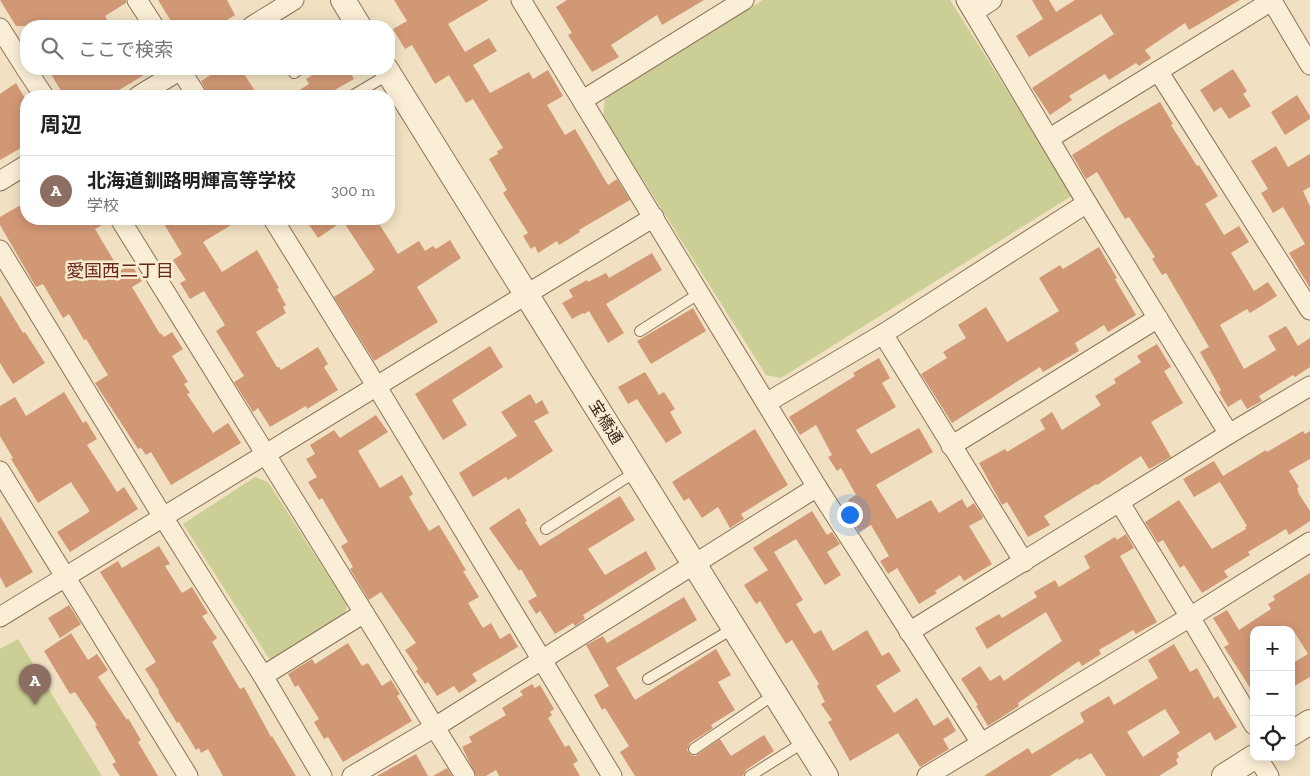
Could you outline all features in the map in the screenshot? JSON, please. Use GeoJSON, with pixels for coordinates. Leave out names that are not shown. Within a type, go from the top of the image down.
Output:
{"type":"FeatureCollection","features":[{"type":"Feature","properties":{"kind":"street"},"geometry":{"type":"LineString","coordinates":[[137,0],[150,20]]}},
{"type":"Feature","properties":{"kind":"street"},"geometry":{"type":"LineString","coordinates":[[262,20],[294,0]]}},
{"type":"Feature","properties":{"kind":"street"},"geometry":{"type":"LineString","coordinates":[[343,0],[355,20]]}},
{"type":"Feature","properties":{"kind":"street"},"geometry":{"type":"LineString","coordinates":[[521,0],[817,486],[981,743]]}},
{"type":"Feature","properties":{"kind":"street"},"geometry":{"type":"LineString","coordinates":[[583,100],[744,0]]}},
{"type":"Feature","properties":{"kind":"street"},"geometry":{"type":"LineString","coordinates":[[992,0],[970,6],[1087,203],[1230,434]]}},
{"type":"Feature","properties":{"kind":"street"},"geometry":{"type":"LineString","coordinates":[[1050,138],[1272,0],[1310,65]]}},
{"type":"Feature","properties":{"kind":"street"},"geometry":{"type":"LineString","coordinates":[[0,28],[20,60]]}},
{"type":"Feature","properties":{"kind":"street"},"geometry":{"type":"LineString","coordinates":[[1158,71],[1310,310]]}},
{"type":"Feature","properties":{"kind":"street"},"geometry":{"type":"LineString","coordinates":[[30,75],[40,90]]}},
{"type":"Feature","properties":{"kind":"street"},"geometry":{"type":"LineString","coordinates":[[148,90],[171,75]]}},
{"type":"Feature","properties":{"kind":"street"},"geometry":{"type":"LineString","coordinates":[[185,75],[193,90]]}},
{"type":"Feature","properties":{"kind":"street","name":"宝橋通"},"geometry":{"type":"LineString","coordinates":[[389,75],[826,776]]}},
{"type":"Feature","properties":{"kind":"street"},"geometry":{"type":"LineString","coordinates":[[0,181],[20,169]]}},
{"type":"Feature","properties":{"kind":"street"},"geometry":{"type":"LineString","coordinates":[[766,403],[883,334],[1087,203]]}},
{"type":"Feature","properties":{"kind":"street"},"geometry":{"type":"LineString","coordinates":[[0,617],[654,217]]}},
{"type":"Feature","properties":{"kind":"street"},"geometry":{"type":"LineString","coordinates":[[124,225],[466,776]]}},
{"type":"Feature","properties":{"kind":"street"},"geometry":{"type":"LineString","coordinates":[[277,225],[612,776]]}},
{"type":"Feature","properties":{"kind":"street"},"geometry":{"type":"LineString","coordinates":[[0,250],[263,676],[322,776]]}},
{"type":"Feature","properties":{"kind":"street"},"geometry":{"type":"LineString","coordinates":[[951,446],[1158,318]]}},
{"type":"Feature","properties":{"kind":"street"},"geometry":{"type":"LineString","coordinates":[[883,334],[1024,562]]}},
{"type":"Feature","properties":{"kind":"street"},"geometry":{"type":"LineString","coordinates":[[909,632],[1310,386]]}},
{"type":"Feature","properties":{"kind":"street"},"geometry":{"type":"LineString","coordinates":[[0,471],[188,776]]}},
{"type":"Feature","properties":{"kind":"street"},"geometry":{"type":"LineString","coordinates":[[352,776],[435,727],[817,486]]}},
{"type":"Feature","properties":{"kind":"street"},"geometry":{"type":"LineString","coordinates":[[1120,503],[1250,718]]}},
{"type":"Feature","properties":{"kind":"street"},"geometry":{"type":"LineString","coordinates":[[927,776],[1310,542]]}},
{"type":"Feature","properties":{"kind":"street"},"geometry":{"type":"LineString","coordinates":[[263,676],[364,613]]}},
{"type":"Feature","properties":{"kind":"street"},"geometry":{"type":"LineString","coordinates":[[1295,731],[1310,722]]}},
{"type":"Feature","properties":{"kind":"street"},"geometry":{"type":"LineString","coordinates":[[1224,776],[1250,761]]}},
{"type":"Feature","properties":{"kind":"street"},"geometry":{"type":"LineString","coordinates":[[1259,761],[1269,776]]}},
{"type":"Feature","properties":{"kind":"lane"},"geometry":{"type":"LineString","coordinates":[[360,90],[381,75]]}},
{"type":"Feature","properties":{"kind":"lane"},"geometry":{"type":"LineString","coordinates":[[640,331],[700,293]]}},
{"type":"Feature","properties":{"kind":"lane"},"geometry":{"type":"LineString","coordinates":[[546,529],[637,471]]}},
{"type":"Feature","properties":{"kind":"lane"},"geometry":{"type":"LineString","coordinates":[[648,679],[734,628]]}},
{"type":"Feature","properties":{"kind":"lane"},"geometry":{"type":"LineString","coordinates":[[694,749],[775,694]]}},
{"type":"Feature","properties":{"kind":"lane"},"geometry":{"type":"LineString","coordinates":[[750,776],[804,742]]}},
{"type":"Feature","properties":{"kind":"green space"},"geometry":{"type":"Polygon","coordinates":[[[763,0],[950,0],[1073,195],[781,378],[766,375],[603,116],[605,99],[763,0]]]}},
{"type":"Feature","properties":{"kind":"green space"},"geometry":{"type":"Polygon","coordinates":[[[255,477],[268,482],[347,605],[344,616],[270,660],[183,524],[255,477]]]}},
{"type":"Feature","properties":{"kind":"green space"},"geometry":{"type":"Polygon","coordinates":[[[18,639],[102,776],[0,776],[0,649],[18,639]]]}},
{"type":"Feature","properties":{"kind":"building"},"geometry":{"type":"Polygon","coordinates":[[[0,0],[126,0],[126,3],[105,16],[107,20],[20,20],[20,26],[16,26],[0,0]]]}},
{"type":"Feature","properties":{"kind":"building"},"geometry":{"type":"Polygon","coordinates":[[[158,0],[227,0],[235,15],[227,20],[170,20],[158,0]]]}},
{"type":"Feature","properties":{"kind":"building"},"geometry":{"type":"Polygon","coordinates":[[[394,0],[489,0],[448,24],[465,52],[489,38],[497,51],[473,65],[490,93],[529,72],[533,79],[548,70],[563,96],[547,105],[565,135],[575,129],[608,185],[617,179],[630,200],[579,230],[580,232],[559,245],[557,241],[538,253],[535,246],[531,249],[523,236],[528,233],[503,193],[507,190],[489,159],[498,154],[497,151],[503,148],[473,99],[466,103],[449,75],[435,84],[412,45],[405,49],[395,32],[395,28],[407,21],[394,0]]]}},
{"type":"Feature","properties":{"kind":"building"},"geometry":{"type":"Polygon","coordinates":[[[567,0],[704,0],[662,25],[657,15],[611,45],[619,57],[592,72],[568,35],[572,33],[556,7],[567,0]]]}},
{"type":"Feature","properties":{"kind":"building"},"geometry":{"type":"Polygon","coordinates":[[[1032,0],[1049,0],[1056,12],[1075,0],[1240,0],[1189,30],[1185,23],[1145,50],[1151,58],[1139,66],[1136,63],[1109,80],[1105,74],[1069,96],[1072,100],[1050,115],[1032,88],[1114,34],[1101,14],[1029,57],[1016,36],[1043,19],[1032,0]]]}},
{"type":"Feature","properties":{"kind":"building"},"geometry":{"type":"Polygon","coordinates":[[[1233,69],[1247,91],[1243,94],[1251,106],[1229,119],[1221,107],[1214,112],[1200,90],[1233,69]]]}},
{"type":"Feature","properties":{"kind":"building"},"geometry":{"type":"Polygon","coordinates":[[[52,75],[144,75],[119,90],[60,90],[52,75]]]}},
{"type":"Feature","properties":{"kind":"building"},"geometry":{"type":"Polygon","coordinates":[[[210,75],[245,75],[254,90],[206,90],[201,81],[210,75]]]}},
{"type":"Feature","properties":{"kind":"building"},"geometry":{"type":"Polygon","coordinates":[[[312,75],[352,75],[354,79],[335,90],[300,90],[309,84],[306,79],[312,75]]]}},
{"type":"Feature","properties":{"kind":"building"},"geometry":{"type":"Polygon","coordinates":[[[16,83],[20,90],[20,148],[0,160],[0,94],[16,83]]]}},
{"type":"Feature","properties":{"kind":"building"},"geometry":{"type":"Polygon","coordinates":[[[1297,95],[1310,119],[1285,135],[1271,112],[1297,95]]]}},
{"type":"Feature","properties":{"kind":"building"},"geometry":{"type":"Polygon","coordinates":[[[1160,102],[1173,124],[1171,125],[1218,196],[1205,204],[1224,235],[1239,226],[1249,242],[1231,253],[1254,291],[1268,282],[1277,296],[1250,313],[1247,309],[1220,325],[1244,369],[1276,350],[1268,336],[1286,326],[1298,346],[1310,338],[1310,367],[1259,396],[1262,401],[1247,409],[1241,399],[1228,407],[1200,352],[1209,347],[1166,273],[1162,275],[1152,259],[1155,257],[1129,217],[1125,219],[1097,172],[1086,179],[1072,155],[1160,102]]]}},
{"type":"Feature","properties":{"kind":"building"},"geometry":{"type":"Polygon","coordinates":[[[1276,146],[1288,167],[1310,154],[1310,187],[1303,191],[1310,206],[1310,288],[1289,253],[1305,244],[1283,207],[1273,213],[1261,193],[1268,189],[1251,161],[1276,146]]]}},
{"type":"Feature","properties":{"kind":"building"},"geometry":{"type":"Polygon","coordinates":[[[20,205],[20,225],[102,225],[95,229],[120,271],[131,264],[142,281],[132,287],[160,334],[164,337],[172,332],[183,349],[172,356],[188,382],[184,384],[190,393],[187,394],[213,433],[228,423],[241,443],[171,485],[151,452],[146,455],[141,448],[138,449],[95,383],[108,375],[69,314],[63,318],[43,284],[36,287],[0,225],[0,217],[20,205]]]}},
{"type":"Feature","properties":{"kind":"building"},"geometry":{"type":"Polygon","coordinates":[[[165,225],[231,225],[203,242],[222,272],[257,250],[279,288],[277,289],[286,305],[283,307],[286,313],[256,332],[277,367],[281,370],[318,347],[328,364],[324,367],[338,390],[307,409],[306,406],[270,427],[258,408],[253,412],[234,382],[244,376],[216,331],[225,325],[204,291],[190,299],[180,283],[186,280],[173,260],[182,254],[165,225]]]}},
{"type":"Feature","properties":{"kind":"building"},"geometry":{"type":"Polygon","coordinates":[[[309,225],[337,225],[318,238],[309,225]]]}},
{"type":"Feature","properties":{"kind":"building"},"geometry":{"type":"Polygon","coordinates":[[[346,225],[380,225],[398,254],[419,241],[425,251],[433,246],[436,249],[450,240],[461,258],[417,287],[438,322],[374,361],[334,297],[375,270],[346,225]]]}},
{"type":"Feature","properties":{"kind":"building"},"geometry":{"type":"Polygon","coordinates":[[[1099,247],[1136,315],[1108,332],[1104,325],[1075,343],[1079,351],[1043,372],[1040,367],[952,423],[921,374],[947,358],[943,352],[966,338],[958,325],[986,307],[1007,342],[1059,311],[1039,278],[1060,265],[1063,269],[1099,247]]]}},
{"type":"Feature","properties":{"kind":"building"},"geometry":{"type":"Polygon","coordinates":[[[652,253],[662,270],[606,304],[624,333],[608,343],[589,311],[572,319],[562,303],[573,297],[569,290],[587,280],[588,282],[606,273],[609,278],[652,253]]]}},
{"type":"Feature","properties":{"kind":"building"},"geometry":{"type":"Polygon","coordinates":[[[0,295],[23,333],[25,332],[45,363],[13,384],[0,363],[0,295]]]}},
{"type":"Feature","properties":{"kind":"building"},"geometry":{"type":"Polygon","coordinates":[[[693,308],[706,331],[651,364],[637,341],[693,308]]]}},
{"type":"Feature","properties":{"kind":"building"},"geometry":{"type":"Polygon","coordinates":[[[1157,344],[1171,367],[1164,371],[1183,403],[1151,422],[1171,457],[1149,469],[1141,456],[1097,485],[1044,516],[1050,525],[1028,537],[1007,502],[1002,505],[979,463],[1005,449],[1007,452],[1045,429],[1040,420],[1052,412],[1062,430],[1101,405],[1095,396],[1116,383],[1114,379],[1141,362],[1137,356],[1157,344]]]}},
{"type":"Feature","properties":{"kind":"building"},"geometry":{"type":"Polygon","coordinates":[[[490,346],[503,367],[452,400],[467,425],[443,440],[415,394],[490,346]]]}},
{"type":"Feature","properties":{"kind":"building"},"geometry":{"type":"Polygon","coordinates":[[[879,358],[890,378],[882,383],[896,407],[856,430],[871,454],[919,428],[933,452],[876,485],[897,519],[931,500],[939,513],[962,499],[967,508],[974,503],[983,517],[969,526],[992,564],[964,581],[960,575],[919,604],[897,568],[888,574],[880,561],[889,556],[871,525],[859,532],[852,520],[858,515],[848,500],[856,495],[841,468],[837,471],[828,457],[832,455],[816,425],[800,435],[789,417],[855,376],[853,373],[879,358]]]}},
{"type":"Feature","properties":{"kind":"building"},"geometry":{"type":"Polygon","coordinates":[[[645,372],[659,395],[664,392],[675,409],[670,412],[682,433],[666,443],[637,399],[628,404],[618,387],[645,372]]]}},
{"type":"Feature","properties":{"kind":"building"},"geometry":{"type":"Polygon","coordinates":[[[64,392],[83,423],[86,421],[97,439],[87,445],[117,492],[124,487],[138,509],[70,552],[57,532],[89,512],[89,510],[71,482],[38,503],[11,459],[13,458],[0,436],[0,406],[15,397],[26,416],[64,392]]]}},
{"type":"Feature","properties":{"kind":"building"},"geometry":{"type":"Polygon","coordinates":[[[530,394],[536,404],[542,400],[549,413],[534,421],[553,451],[508,480],[506,477],[473,497],[459,473],[517,436],[501,412],[530,394]]]}},
{"type":"Feature","properties":{"kind":"building"},"geometry":{"type":"Polygon","coordinates":[[[376,415],[388,432],[358,451],[380,488],[402,475],[413,494],[409,497],[429,531],[439,525],[466,570],[463,571],[479,597],[468,603],[483,628],[491,623],[500,639],[510,633],[518,647],[472,674],[477,681],[459,693],[454,686],[437,696],[428,682],[425,684],[416,671],[418,669],[405,650],[416,643],[381,592],[369,600],[350,569],[353,567],[341,546],[348,542],[322,498],[319,500],[308,482],[317,477],[306,459],[315,454],[310,445],[334,430],[340,438],[376,415]]]}},
{"type":"Feature","properties":{"kind":"building"},"geometry":{"type":"Polygon","coordinates":[[[755,429],[788,485],[741,514],[744,519],[730,528],[718,507],[702,518],[689,498],[684,501],[672,482],[755,429]]]}},
{"type":"Feature","properties":{"kind":"building"},"geometry":{"type":"Polygon","coordinates":[[[1303,431],[1305,434],[1310,431],[1310,459],[1289,471],[1299,487],[1297,488],[1299,494],[1310,511],[1310,521],[1289,535],[1286,529],[1248,552],[1250,555],[1224,571],[1228,577],[1202,593],[1184,565],[1180,568],[1163,540],[1158,543],[1145,522],[1179,500],[1212,549],[1246,529],[1245,527],[1247,526],[1220,482],[1194,497],[1183,479],[1214,461],[1223,476],[1266,450],[1267,452],[1303,431]]]}},
{"type":"Feature","properties":{"kind":"building"},"geometry":{"type":"Polygon","coordinates":[[[620,496],[635,520],[588,549],[605,575],[646,551],[656,569],[583,615],[585,619],[575,626],[573,623],[555,634],[540,611],[536,614],[528,601],[537,596],[521,569],[519,571],[489,528],[519,508],[527,521],[525,522],[540,546],[620,496]]]}},
{"type":"Feature","properties":{"kind":"building"},"geometry":{"type":"Polygon","coordinates":[[[812,511],[827,535],[832,532],[840,544],[827,552],[841,575],[825,585],[796,539],[774,552],[803,600],[796,604],[814,634],[821,630],[833,651],[867,630],[882,656],[889,652],[901,671],[876,686],[894,713],[917,698],[934,726],[948,717],[956,731],[943,739],[949,749],[920,767],[898,733],[850,761],[828,722],[832,720],[821,704],[825,702],[817,686],[819,684],[792,640],[786,644],[760,601],[756,604],[744,585],[768,570],[753,548],[812,511]]]}},
{"type":"Feature","properties":{"kind":"building"},"geometry":{"type":"Polygon","coordinates":[[[0,516],[33,572],[6,588],[0,577],[0,516]]]}},
{"type":"Feature","properties":{"kind":"building"},"geometry":{"type":"Polygon","coordinates":[[[1126,534],[1134,548],[1120,556],[1157,622],[1136,634],[1133,630],[1099,650],[1101,654],[1082,666],[1079,661],[1018,703],[1019,706],[988,726],[976,706],[978,705],[961,679],[980,666],[990,681],[1000,675],[1004,681],[1062,641],[1046,612],[987,649],[975,628],[999,614],[1002,618],[1037,597],[1034,592],[1055,580],[1059,587],[1090,568],[1084,556],[1115,537],[1117,540],[1126,534]]]}},
{"type":"Feature","properties":{"kind":"building"},"geometry":{"type":"Polygon","coordinates":[[[159,546],[170,564],[165,566],[182,593],[192,587],[208,613],[202,616],[217,638],[212,642],[240,689],[244,687],[271,737],[296,776],[223,776],[208,749],[201,753],[199,748],[196,750],[158,692],[145,669],[156,662],[100,572],[118,561],[122,568],[159,546]]]}},
{"type":"Feature","properties":{"kind":"building"},"geometry":{"type":"Polygon","coordinates":[[[1310,573],[1310,677],[1295,686],[1295,662],[1308,654],[1295,633],[1295,626],[1250,626],[1250,688],[1224,647],[1229,644],[1213,618],[1227,610],[1239,630],[1271,609],[1268,604],[1275,600],[1273,596],[1310,573]]]}},
{"type":"Feature","properties":{"kind":"building"},"geometry":{"type":"Polygon","coordinates":[[[684,597],[697,620],[616,668],[635,700],[716,649],[731,675],[718,682],[735,710],[711,725],[713,728],[690,743],[687,750],[691,755],[695,756],[720,739],[731,756],[764,735],[774,751],[746,770],[743,776],[635,776],[620,752],[629,746],[605,708],[602,710],[594,695],[609,686],[586,645],[603,636],[607,643],[684,597]]]}},
{"type":"Feature","properties":{"kind":"building"},"geometry":{"type":"Polygon","coordinates":[[[69,605],[81,624],[60,638],[48,618],[69,605]]]}},
{"type":"Feature","properties":{"kind":"building"},"geometry":{"type":"Polygon","coordinates":[[[71,633],[88,660],[97,654],[108,670],[98,677],[127,720],[128,718],[141,740],[138,742],[158,776],[120,776],[112,764],[116,762],[95,726],[97,725],[75,692],[70,694],[44,651],[71,633]]]}},
{"type":"Feature","properties":{"kind":"building"},"geometry":{"type":"Polygon","coordinates":[[[348,643],[362,666],[368,663],[382,686],[391,680],[400,694],[397,696],[412,721],[343,762],[328,737],[324,739],[314,722],[319,719],[298,685],[295,687],[288,674],[312,659],[315,664],[348,643]]]}},
{"type":"Feature","properties":{"kind":"building"},"geometry":{"type":"Polygon","coordinates":[[[1174,644],[1190,672],[1197,668],[1214,699],[1218,696],[1237,727],[1215,741],[1210,732],[1177,753],[1179,757],[1176,760],[1178,764],[1159,776],[1106,776],[1091,753],[1079,760],[1078,758],[1050,776],[984,776],[1028,748],[1032,754],[1084,722],[1080,713],[1109,696],[1114,705],[1158,678],[1148,660],[1174,644]],[[1165,709],[1127,732],[1143,757],[1180,733],[1165,709]]]}},
{"type":"Feature","properties":{"kind":"building"},"geometry":{"type":"Polygon","coordinates":[[[532,684],[535,688],[540,685],[554,709],[550,712],[552,715],[548,718],[565,747],[569,745],[578,761],[573,764],[580,776],[499,776],[496,770],[486,776],[476,776],[462,747],[472,742],[469,737],[506,715],[502,708],[523,695],[520,691],[532,684]]]}},
{"type":"Feature","properties":{"kind":"building"},"geometry":{"type":"Polygon","coordinates":[[[416,754],[428,776],[377,776],[416,754]]]}},
{"type":"Feature","properties":{"kind":"building"},"geometry":{"type":"Polygon","coordinates":[[[447,768],[452,776],[433,776],[447,768]]]}},
{"type":"Feature","properties":{"kind":"place","name":"北海道釧路明輝高等学校"},"geometry":{"type":"Point","coordinates":[35,705]}},
{"type":"Feature","properties":{"kind":"district","name":"愛国西二丁目"},"geometry":{"type":"Point","coordinates":[120,271]}}]}
